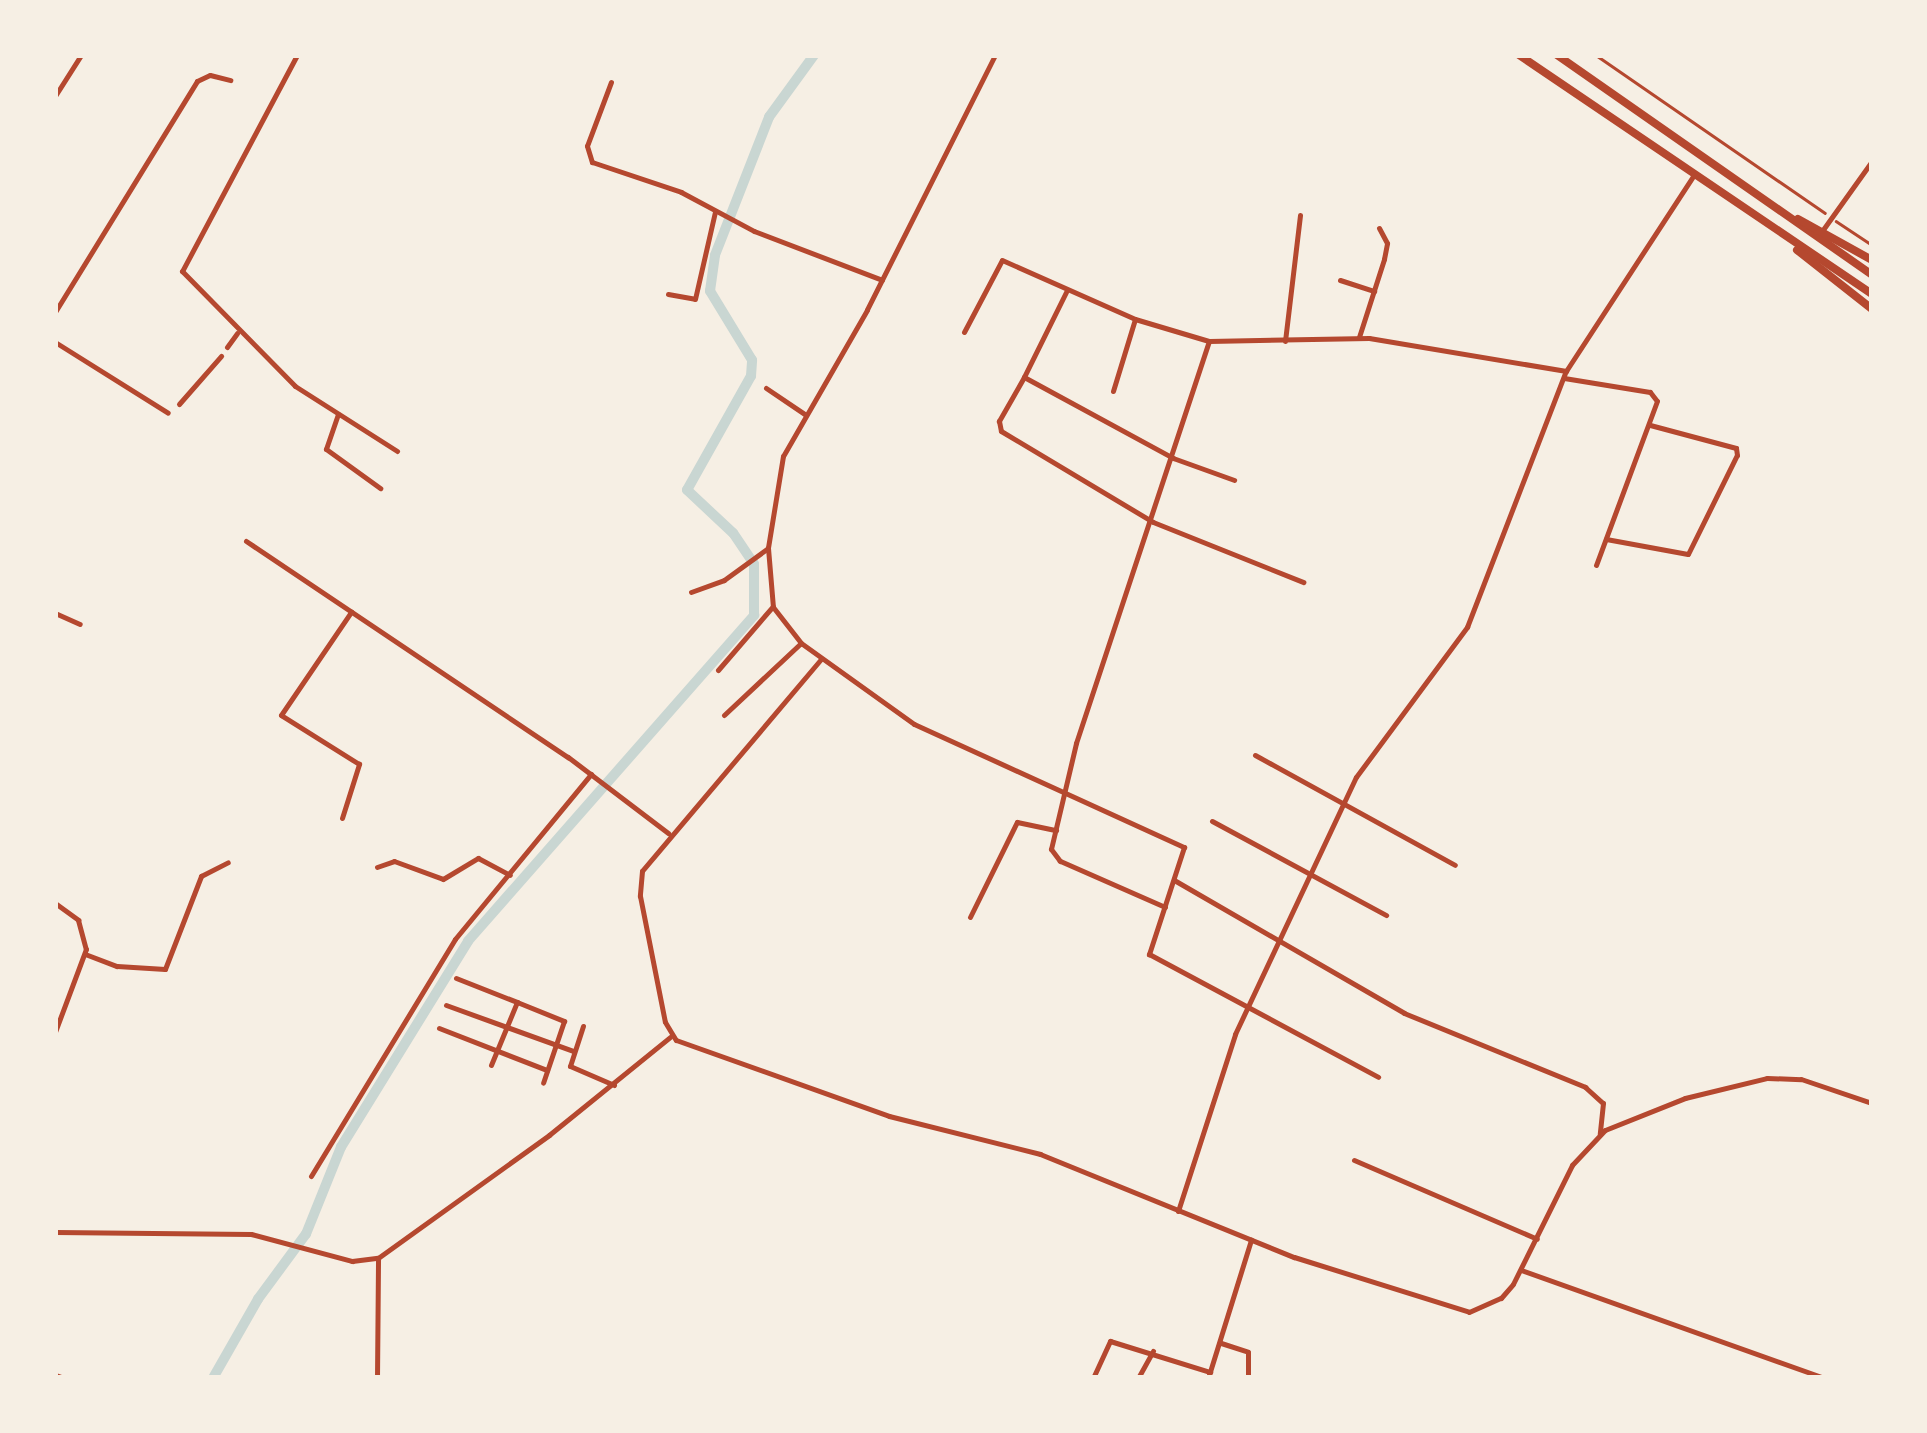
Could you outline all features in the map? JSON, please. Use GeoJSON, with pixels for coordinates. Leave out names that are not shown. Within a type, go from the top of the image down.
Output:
{"type":"FeatureCollection","features":[{"type":"Feature","properties":{"kind":"main road"},"geometry":{"type":"LineString","coordinates":[[1519,55],[1872,294]]}},
{"type":"Feature","properties":{"kind":"main road"},"geometry":{"type":"LineString","coordinates":[[1557,55],[1872,276]]}},
{"type":"Feature","properties":{"kind":"main road"},"geometry":{"type":"LineString","coordinates":[[1776,208],[1872,260]]}},
{"type":"Feature","properties":{"kind":"main road"},"geometry":{"type":"LineString","coordinates":[[1765,224],[1872,309]]}},
{"type":"Feature","properties":{"kind":"street"},"geometry":{"type":"LineString","coordinates":[[55,96],[81,55]]}},
{"type":"Feature","properties":{"kind":"street"},"geometry":{"type":"LineString","coordinates":[[297,55],[182,267],[237,334],[308,396],[397,451]]}},
{"type":"Feature","properties":{"kind":"street"},"geometry":{"type":"LineString","coordinates":[[995,55],[882,280],[779,468],[768,548],[773,606],[802,644],[821,660],[914,724],[1184,847],[1148,954],[1378,1077]]}},
{"type":"Feature","properties":{"kind":"street"},"geometry":{"type":"LineString","coordinates":[[55,312],[198,82],[210,75],[230,80]]}},
{"type":"Feature","properties":{"kind":"street"},"geometry":{"type":"LineString","coordinates":[[612,82],[587,157],[882,280]]}},
{"type":"Feature","properties":{"kind":"street"},"geometry":{"type":"LineString","coordinates":[[1822,231],[1872,161]]}},
{"type":"Feature","properties":{"kind":"street"},"geometry":{"type":"LineString","coordinates":[[1178,1211],[1247,1008],[1343,804],[1467,627],[1565,374],[1693,176]]}},
{"type":"Feature","properties":{"kind":"street"},"geometry":{"type":"LineString","coordinates":[[668,294],[688,301],[698,294],[718,213]]}},
{"type":"Feature","properties":{"kind":"street"},"geometry":{"type":"LineString","coordinates":[[1285,340],[1300,215]]}},
{"type":"Feature","properties":{"kind":"street"},"geometry":{"type":"LineString","coordinates":[[1359,337],[1387,243],[1379,228]]}},
{"type":"Feature","properties":{"kind":"street"},"geometry":{"type":"LineString","coordinates":[[964,332],[1000,261],[1134,319],[1209,341],[1359,337],[1650,392],[1657,402],[1650,425],[1596,564]]}},
{"type":"Feature","properties":{"kind":"street"},"geometry":{"type":"LineString","coordinates":[[1340,280],[1374,291]]}},
{"type":"Feature","properties":{"kind":"street"},"geometry":{"type":"LineString","coordinates":[[1067,290],[999,421],[1001,431],[1153,522],[1303,582]]}},
{"type":"Feature","properties":{"kind":"street"},"geometry":{"type":"LineString","coordinates":[[1113,391],[1134,319]]}},
{"type":"Feature","properties":{"kind":"street"},"geometry":{"type":"LineString","coordinates":[[227,347],[237,334]]}},
{"type":"Feature","properties":{"kind":"street"},"geometry":{"type":"LineString","coordinates":[[1165,906],[1060,861],[1051,849],[1068,794],[1076,743],[1153,522],[1209,341]]}},
{"type":"Feature","properties":{"kind":"street"},"geometry":{"type":"LineString","coordinates":[[55,342],[168,413]]}},
{"type":"Feature","properties":{"kind":"street"},"geometry":{"type":"LineString","coordinates":[[179,404],[221,356]]}},
{"type":"Feature","properties":{"kind":"street"},"geometry":{"type":"LineString","coordinates":[[1024,378],[1173,458],[1234,480]]}},
{"type":"Feature","properties":{"kind":"street"},"geometry":{"type":"LineString","coordinates":[[766,388],[806,415]]}},
{"type":"Feature","properties":{"kind":"street"},"geometry":{"type":"LineString","coordinates":[[338,414],[325,447],[380,488]]}},
{"type":"Feature","properties":{"kind":"street"},"geometry":{"type":"LineString","coordinates":[[1606,539],[1688,554],[1737,455],[1736,448],[1650,425]]}},
{"type":"Feature","properties":{"kind":"street"},"geometry":{"type":"LineString","coordinates":[[246,542],[593,776],[668,833]]}},
{"type":"Feature","properties":{"kind":"street"},"geometry":{"type":"LineString","coordinates":[[691,592],[724,580],[768,548]]}},
{"type":"Feature","properties":{"kind":"street"},"geometry":{"type":"LineString","coordinates":[[718,670],[773,606]]}},
{"type":"Feature","properties":{"kind":"street"},"geometry":{"type":"LineString","coordinates":[[342,818],[359,764],[289,724],[282,711],[352,612]]}},
{"type":"Feature","properties":{"kind":"street"},"geometry":{"type":"LineString","coordinates":[[55,613],[80,624]]}},
{"type":"Feature","properties":{"kind":"street"},"geometry":{"type":"LineString","coordinates":[[724,715],[802,644]]}},
{"type":"Feature","properties":{"kind":"street"},"geometry":{"type":"LineString","coordinates":[[670,1036],[640,882],[645,862],[821,660]]}},
{"type":"Feature","properties":{"kind":"street"},"geometry":{"type":"LineString","coordinates":[[1255,755],[1456,865]]}},
{"type":"Feature","properties":{"kind":"street"},"geometry":{"type":"LineString","coordinates":[[311,1176],[455,938],[593,776]]}},
{"type":"Feature","properties":{"kind":"street"},"geometry":{"type":"LineString","coordinates":[[1212,821],[1386,915]]}},
{"type":"Feature","properties":{"kind":"street"},"geometry":{"type":"LineString","coordinates":[[970,916],[1018,822],[1056,830]]}},
{"type":"Feature","properties":{"kind":"street"},"geometry":{"type":"LineString","coordinates":[[377,867],[394,860],[443,879],[478,858],[510,875]]}},
{"type":"Feature","properties":{"kind":"street"},"geometry":{"type":"LineString","coordinates":[[84,954],[117,966],[165,969],[202,876],[228,862]]}},
{"type":"Feature","properties":{"kind":"street"},"geometry":{"type":"LineString","coordinates":[[1174,880],[1404,1013],[1585,1086],[1603,1103],[1600,1134]]}},
{"type":"Feature","properties":{"kind":"street"},"geometry":{"type":"LineString","coordinates":[[55,903],[78,920],[86,936],[84,954],[55,1032]]}},
{"type":"Feature","properties":{"kind":"street"},"geometry":{"type":"LineString","coordinates":[[456,978],[564,1021],[542,1083]]}},
{"type":"Feature","properties":{"kind":"street"},"geometry":{"type":"LineString","coordinates":[[490,1065],[517,1002]]}},
{"type":"Feature","properties":{"kind":"street"},"geometry":{"type":"LineString","coordinates":[[446,1005],[573,1052]]}},
{"type":"Feature","properties":{"kind":"street"},"geometry":{"type":"LineString","coordinates":[[583,1026],[570,1066],[614,1085]]}},
{"type":"Feature","properties":{"kind":"street"},"geometry":{"type":"LineString","coordinates":[[439,1028],[547,1070]]}},
{"type":"Feature","properties":{"kind":"street"},"geometry":{"type":"LineString","coordinates":[[55,1232],[251,1234],[352,1261],[378,1258],[614,1085],[670,1036]]}},
{"type":"Feature","properties":{"kind":"street"},"geometry":{"type":"LineString","coordinates":[[670,1036],[888,1116],[1040,1154],[1251,1240],[1452,1310],[1469,1312],[1501,1298],[1521,1270],[1572,1165],[1600,1134],[1685,1098],[1768,1078],[1801,1079],[1872,1102]]}},
{"type":"Feature","properties":{"kind":"street"},"geometry":{"type":"LineString","coordinates":[[1354,1160],[1537,1239]]}},
{"type":"Feature","properties":{"kind":"street"},"geometry":{"type":"LineString","coordinates":[[1093,1378],[1110,1342],[1153,1351],[1209,1375],[1251,1240]]}},
{"type":"Feature","properties":{"kind":"street"},"geometry":{"type":"LineString","coordinates":[[377,1378],[378,1258]]}},
{"type":"Feature","properties":{"kind":"street"},"geometry":{"type":"LineString","coordinates":[[1521,1270],[1824,1378]]}},
{"type":"Feature","properties":{"kind":"street"},"geometry":{"type":"LineString","coordinates":[[1221,1343],[1248,1352],[1248,1378]]}},
{"type":"Feature","properties":{"kind":"street"},"geometry":{"type":"LineString","coordinates":[[1138,1378],[1153,1351]]}},
{"type":"Feature","properties":{"kind":"street"},"geometry":{"type":"LineString","coordinates":[[55,1375],[64,1378]]}},
{"type":"Feature","properties":{"kind":"path"},"geometry":{"type":"LineString","coordinates":[[1596,55],[1872,245]]}},
{"type":"Feature","properties":{"kind":"waterway"},"geometry":{"type":"LineString","coordinates":[[213,1378],[258,1299],[306,1234],[341,1147],[468,941],[754,615],[754,564],[733,533],[687,490],[751,376],[752,360],[710,291],[715,255],[769,117],[814,55]]}}]}
